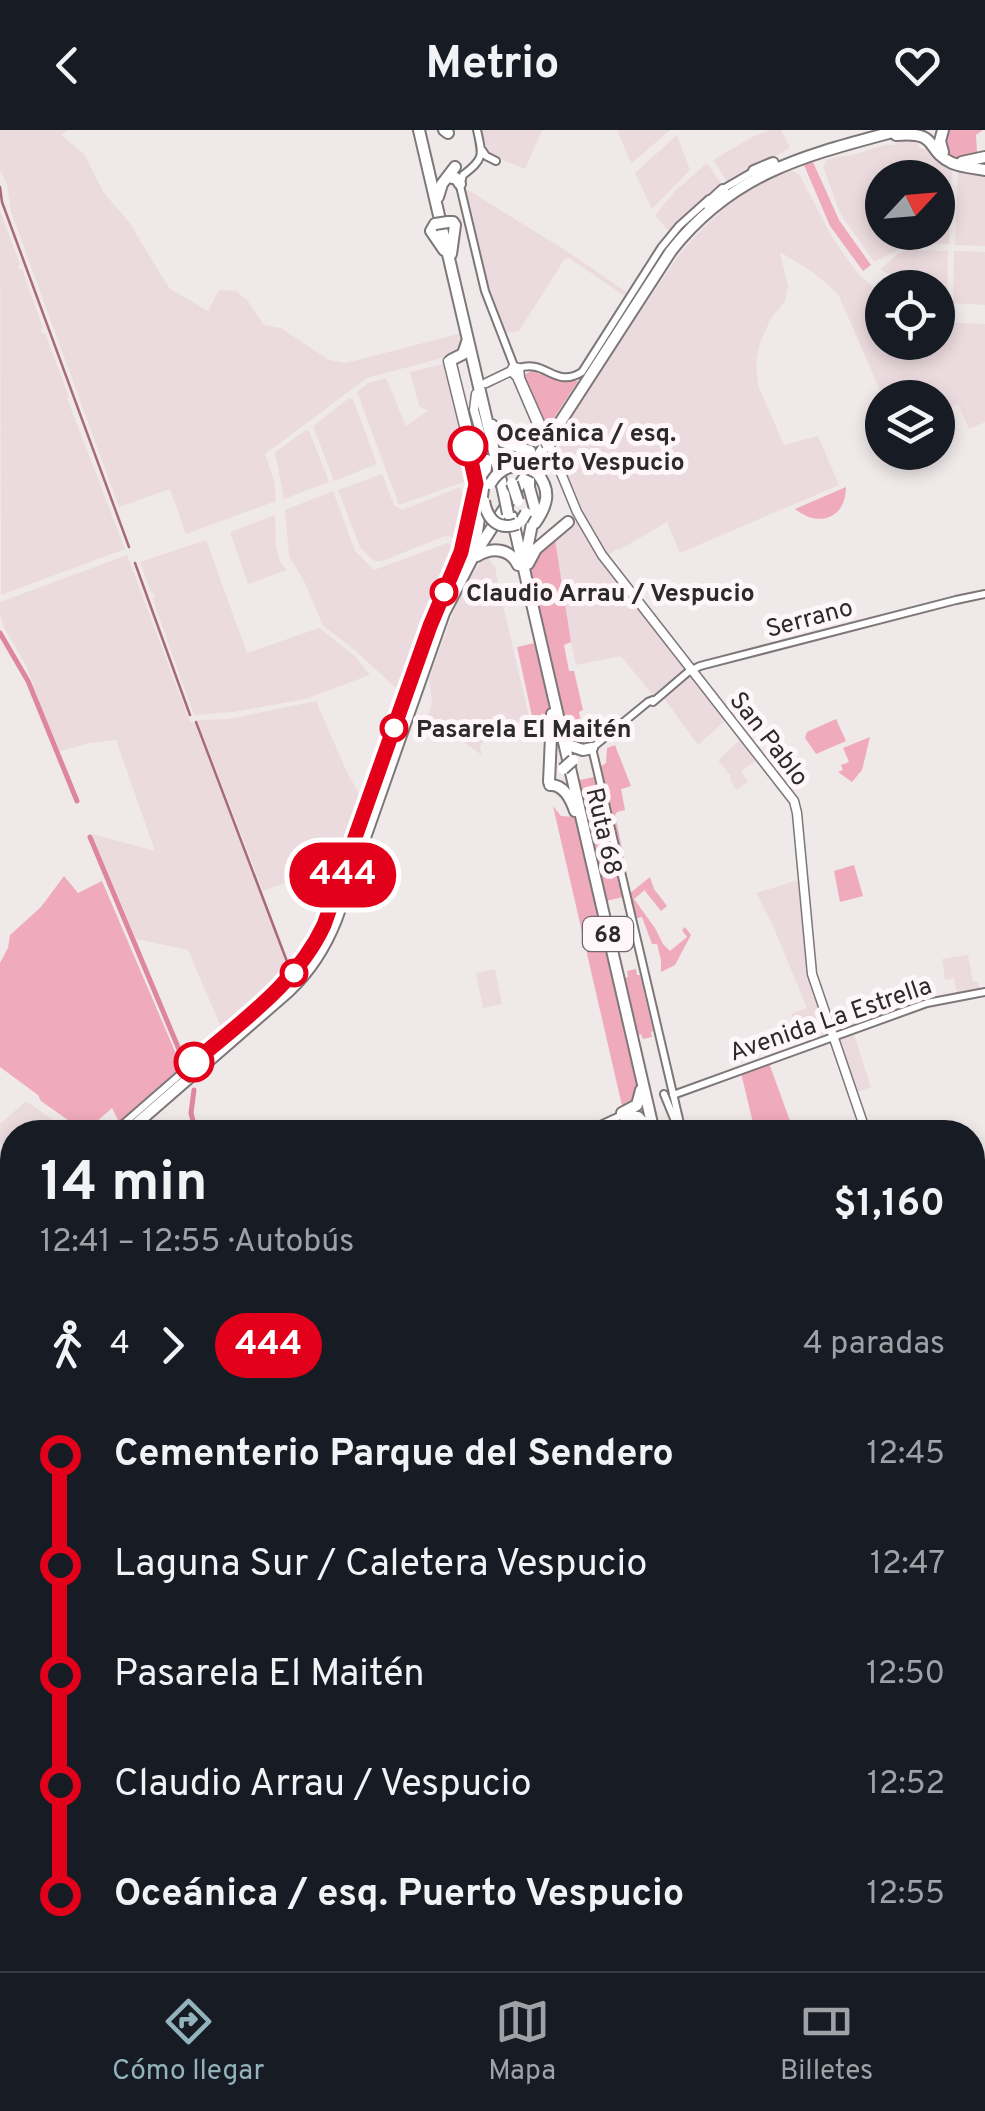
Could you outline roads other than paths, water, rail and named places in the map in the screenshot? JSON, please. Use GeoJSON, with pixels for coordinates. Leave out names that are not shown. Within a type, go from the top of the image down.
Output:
{"type":"FeatureCollection","features":[{"type":"Feature","properties":{"kind":"highway","name":"Ruta 68"},"geometry":{"type":"LineString","coordinates":[[421,130],[649,1120]]}},
{"type":"Feature","properties":{"kind":"highway","name":"Ruta 68"},"geometry":{"type":"LineString","coordinates":[[421,130],[649,1120]]}},
{"type":"Feature","properties":{"kind":"highway"},"geometry":{"type":"LineString","coordinates":[[754,170],[914,130]]}},
{"type":"Feature","properties":{"kind":"highway"},"geometry":{"type":"LineString","coordinates":[[943,130],[941,146],[950,159],[963,162],[985,157]]}},
{"type":"Feature","properties":{"kind":"highway"},"geometry":{"type":"LineString","coordinates":[[894,132],[922,136],[952,162],[985,170]]}},
{"type":"Feature","properties":{"kind":"highway"},"geometry":{"type":"LineString","coordinates":[[695,220],[739,184],[795,158]]}},
{"type":"Feature","properties":{"kind":"highway"},"geometry":{"type":"LineString","coordinates":[[462,567],[533,466],[610,337],[678,242],[735,191],[795,158]]}},
{"type":"Feature","properties":{"kind":"highway"},"geometry":{"type":"LineString","coordinates":[[438,198],[454,178]]}},
{"type":"Feature","properties":{"kind":"highway"},"geometry":{"type":"LineString","coordinates":[[600,354],[660,261],[722,190]]}},
{"type":"Feature","properties":{"kind":"highway"},"geometry":{"type":"LineString","coordinates":[[678,242],[708,220]]}},
{"type":"Feature","properties":{"kind":"highway"},"geometry":{"type":"LineString","coordinates":[[436,224],[455,225],[450,257],[432,232],[436,224]]}},
{"type":"Feature","properties":{"kind":"highway"},"geometry":{"type":"LineString","coordinates":[[462,567],[610,337]]}},
{"type":"Feature","properties":{"kind":"highway"},"geometry":{"type":"LineString","coordinates":[[600,370],[610,337]]}},
{"type":"Feature","properties":{"kind":"highway"},"geometry":{"type":"LineString","coordinates":[[451,364],[465,351],[467,341]]}},
{"type":"Feature","properties":{"kind":"highway"},"geometry":{"type":"LineString","coordinates":[[451,364],[466,362],[474,372]]}},
{"type":"Feature","properties":{"kind":"highway"},"geometry":{"type":"LineString","coordinates":[[489,422],[492,476],[527,526],[519,546],[528,585]]}},
{"type":"Feature","properties":{"kind":"highway"},"geometry":{"type":"LineString","coordinates":[[489,422],[504,444],[533,466],[546,486],[547,501],[519,546]]}},
{"type":"Feature","properties":{"kind":"highway"},"geometry":{"type":"LineString","coordinates":[[490,461],[484,501],[494,523],[506,527],[522,519],[533,466],[546,442]]}},
{"type":"Feature","properties":{"kind":"highway"},"geometry":{"type":"LineString","coordinates":[[502,453],[533,466]]}},
{"type":"Feature","properties":{"kind":"highway"},"geometry":{"type":"LineString","coordinates":[[462,567],[478,532],[490,461]]}},
{"type":"Feature","properties":{"kind":"highway"},"geometry":{"type":"LineString","coordinates":[[254,1026],[256,1014],[292,989],[325,945],[446,598],[486,520],[490,484],[499,472],[512,466],[533,466]]}},
{"type":"Feature","properties":{"kind":"highway"},"geometry":{"type":"LineString","coordinates":[[528,585],[533,553],[576,520]]}},
{"type":"Feature","properties":{"kind":"highway"},"geometry":{"type":"LineString","coordinates":[[462,567],[465,537]]}},
{"type":"Feature","properties":{"kind":"highway"},"geometry":{"type":"LineString","coordinates":[[462,567],[488,548],[519,546]]}},
{"type":"Feature","properties":{"kind":"highway"},"geometry":{"type":"LineString","coordinates":[[477,556],[487,551],[506,552],[516,559],[521,571]]}},
{"type":"Feature","properties":{"kind":"highway"},"geometry":{"type":"LineString","coordinates":[[410,683],[432,642]]}},
{"type":"Feature","properties":{"kind":"highway"},"geometry":{"type":"LineString","coordinates":[[427,676],[432,642]]}},
{"type":"Feature","properties":{"kind":"highway"},"geometry":{"type":"LineString","coordinates":[[142,1120],[272,1000],[304,968],[322,941],[432,642]]}},
{"type":"Feature","properties":{"kind":"highway"},"geometry":{"type":"LineString","coordinates":[[550,698],[550,784],[568,796],[581,831]]}},
{"type":"Feature","properties":{"kind":"highway"},"geometry":{"type":"LineString","coordinates":[[550,762],[554,772],[563,769],[576,754],[558,717]]}},
{"type":"Feature","properties":{"kind":"highway"},"geometry":{"type":"LineString","coordinates":[[571,746],[592,749]]}},
{"type":"Feature","properties":{"kind":"highway"},"geometry":{"type":"LineString","coordinates":[[370,810],[375,782]]}},
{"type":"Feature","properties":{"kind":"highway"},"geometry":{"type":"LineString","coordinates":[[327,950],[340,910]]}},
{"type":"Feature","properties":{"kind":"highway"},"geometry":{"type":"LineString","coordinates":[[130,1120],[272,1000]]}},
{"type":"Feature","properties":{"kind":"highway"},"geometry":{"type":"LineString","coordinates":[[624,1113],[638,1104],[641,1090]]}},
{"type":"Feature","properties":{"kind":"highway"},"geometry":{"type":"LineString","coordinates":[[624,1113],[641,1120]]}},
{"type":"Feature","properties":{"kind":"main road"},"geometry":{"type":"LineString","coordinates":[[476,130],[486,156],[496,161]]}},
{"type":"Feature","properties":{"kind":"main road"},"geometry":{"type":"LineString","coordinates":[[454,178],[472,169],[480,160],[481,148]]}},
{"type":"Feature","properties":{"kind":"main road"},"geometry":{"type":"LineString","coordinates":[[486,382],[532,365],[560,378],[574,377],[610,337],[670,236],[696,209],[754,170]]}},
{"type":"Feature","properties":{"kind":"main road","name":"San Pablo"},"geometry":{"type":"LineString","coordinates":[[454,178],[485,291],[576,520],[795,802],[814,984],[862,1120]]}},
{"type":"Feature","properties":{"kind":"main road"},"geometry":{"type":"LineString","coordinates":[[130,1120],[256,1014],[293,975],[316,943],[465,537],[476,484],[451,364]]}},
{"type":"Feature","properties":{"kind":"main road"},"geometry":{"type":"LineString","coordinates":[[546,442],[600,370]]}},
{"type":"Feature","properties":{"kind":"main road"},"geometry":{"type":"LineString","coordinates":[[468,437],[480,432],[474,408],[476,394]]}},
{"type":"Feature","properties":{"kind":"main road"},"geometry":{"type":"LineString","coordinates":[[143,1120],[300,985],[327,950],[452,608],[475,564],[487,555],[519,546],[576,520]]}},
{"type":"Feature","properties":{"kind":"main road","name":"Serrano"},"geometry":{"type":"LineString","coordinates":[[592,749],[692,670],[985,594]]}},
{"type":"Feature","properties":{"kind":"main road"},"geometry":{"type":"LineString","coordinates":[[592,749],[677,1120]]}},
{"type":"Feature","properties":{"kind":"main road","name":"Avenida La Estrella"},"geometry":{"type":"LineString","coordinates":[[669,1090],[689,1089],[929,1003],[985,992]]}},
{"type":"Feature","properties":{"kind":"main road"},"geometry":{"type":"LineString","coordinates":[[610,1120],[624,1113]]}},
{"type":"Feature","properties":{"kind":"waterway"},"geometry":{"type":"LineString","coordinates":[[0,187],[2,202],[129,547]]}},
{"type":"Feature","properties":{"kind":"waterway"},"geometry":{"type":"LineString","coordinates":[[135,563],[190,715]]}},
{"type":"Feature","properties":{"kind":"waterway"},"geometry":{"type":"LineString","coordinates":[[0,633],[28,681],[77,801]]}},
{"type":"Feature","properties":{"kind":"waterway"},"geometry":{"type":"LineString","coordinates":[[196,722],[291,972]]}},
{"type":"Feature","properties":{"kind":"waterway"},"geometry":{"type":"LineString","coordinates":[[90,837],[183,1059]]}},
{"type":"Feature","properties":{"kind":"waterway"},"geometry":{"type":"LineString","coordinates":[[193,1120],[194,1090]]}},
{"type":"Feature","properties":{"kind":"place","name":"Oceánica / esq. Puerto Vespucio"},"geometry":{"type":"Point","coordinates":[468,446]}},
{"type":"Feature","properties":{"kind":"place","name":"Claudio Arrau / Vespucio"},"geometry":{"type":"Point","coordinates":[444,592]}},
{"type":"Feature","properties":{"kind":"place","name":"Pasarela El Maitén"},"geometry":{"type":"Point","coordinates":[394,728]}}]}
